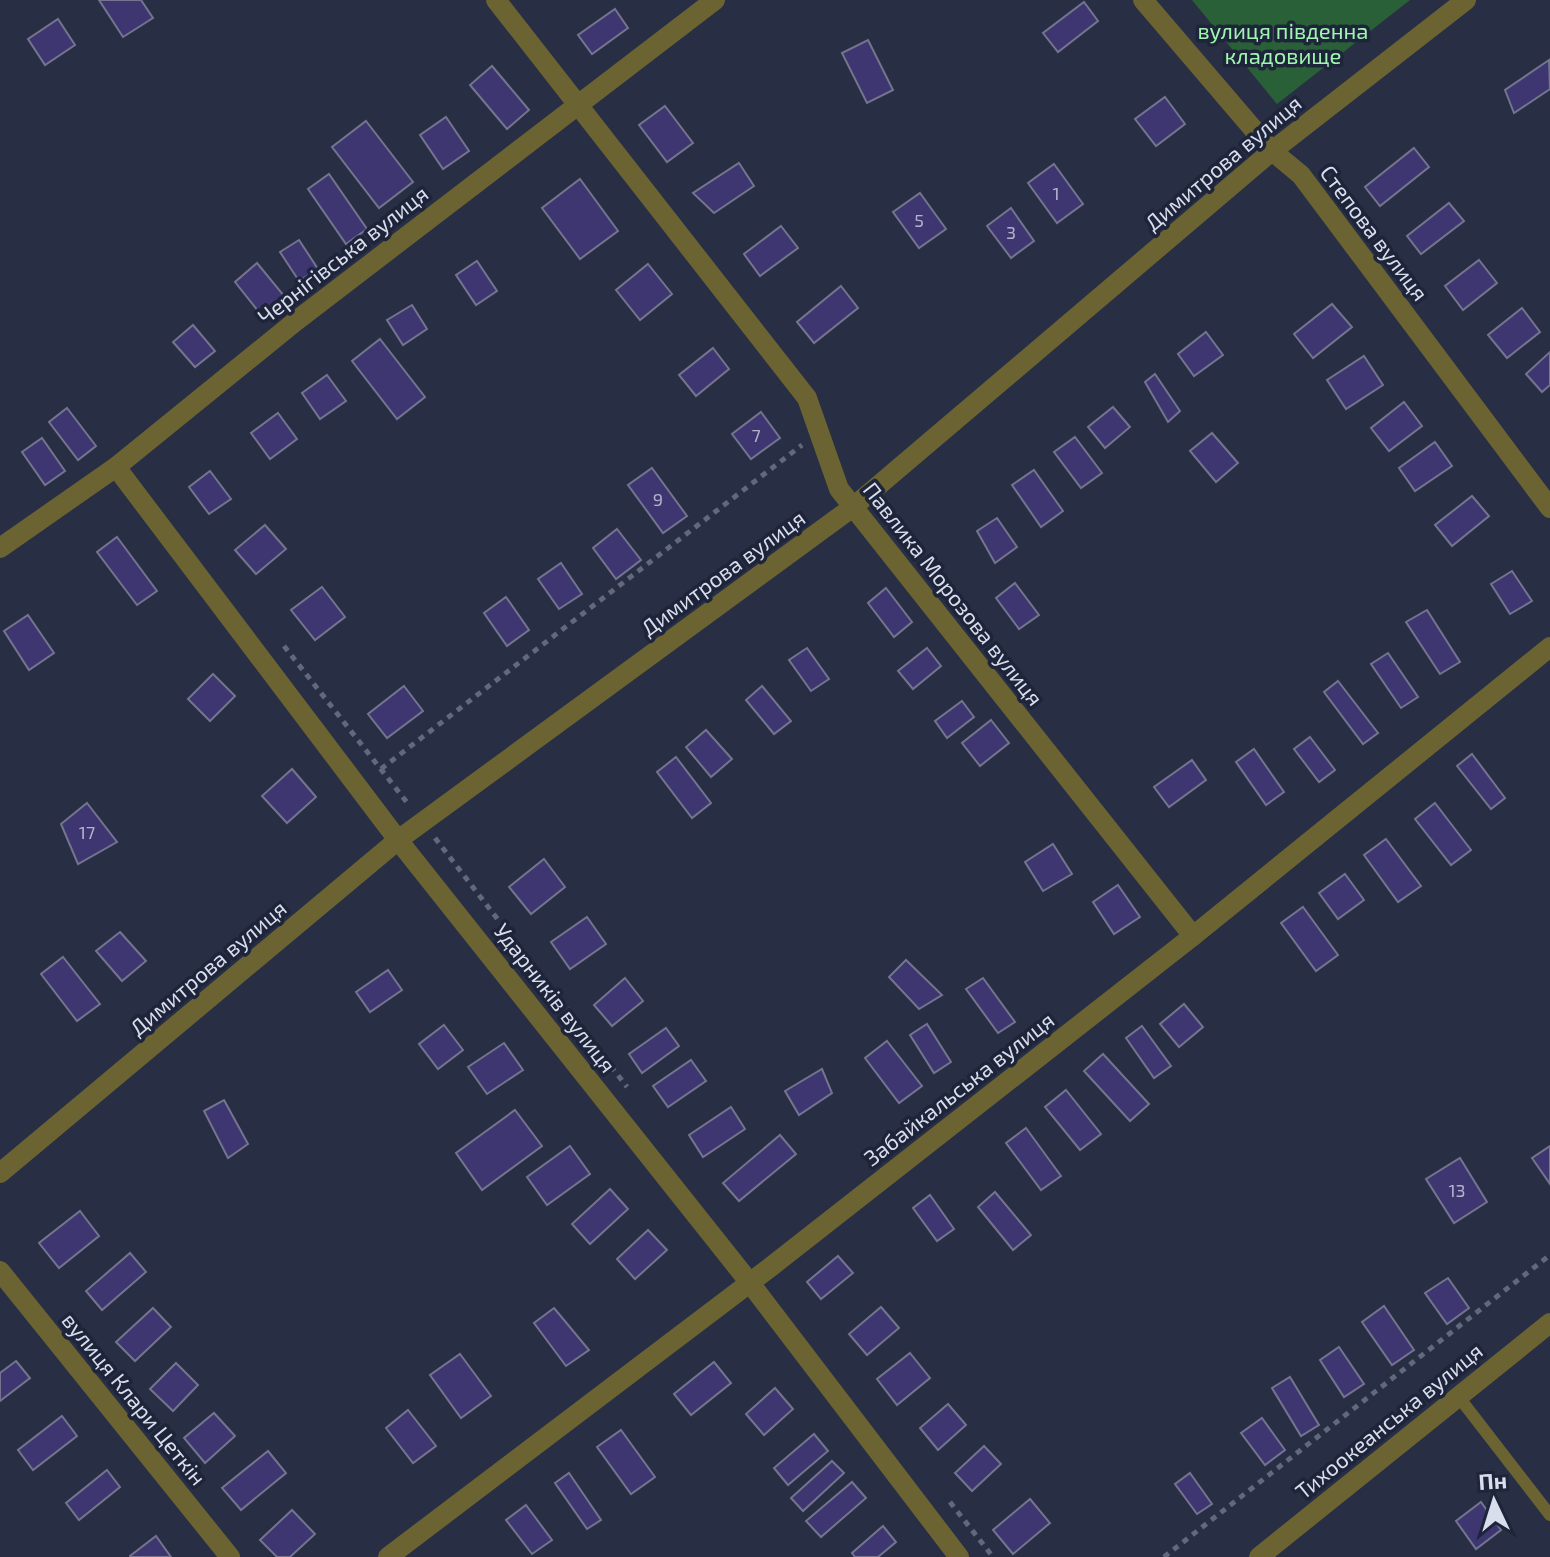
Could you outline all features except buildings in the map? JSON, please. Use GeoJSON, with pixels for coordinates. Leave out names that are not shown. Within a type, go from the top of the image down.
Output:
{"type":"FeatureCollection","features":[{"type":"Feature","properties":{"kind":"street","name":"Павлика Морозова вулиця"},"geometry":{"type":"LineString","coordinates":[[496,0],[807,398],[839,489],[1193,936]]}},
{"type":"Feature","properties":{"kind":"street","name":"Чернігівська вулиця"},"geometry":{"type":"LineString","coordinates":[[0,548],[116,467],[296,321],[715,0]]}},
{"type":"Feature","properties":{"kind":"street","name":"Степова вулиця"},"geometry":{"type":"LineString","coordinates":[[1143,0],[1272,151],[1301,175],[1550,508]]}},
{"type":"Feature","properties":{"kind":"street","name":"Димитрова вулиця"},"geometry":{"type":"LineString","coordinates":[[0,1173],[398,840],[853,507],[1272,151],[1466,0]]}},
{"type":"Feature","properties":{"kind":"street","name":"Ударників вулиця"},"geometry":{"type":"LineString","coordinates":[[116,467],[398,840],[750,1283],[959,1557]]}},
{"type":"Feature","properties":{"kind":"street","name":"Забайкальська вулиця"},"geometry":{"type":"LineString","coordinates":[[388,1557],[750,1283],[1193,936],[1550,647]]}},
{"type":"Feature","properties":{"kind":"street","name":"вулиця Клари Цеткін"},"geometry":{"type":"LineString","coordinates":[[0,1271],[230,1557]]}},
{"type":"Feature","properties":{"kind":"street","name":"Тихоокеанська вулиця"},"geometry":{"type":"LineString","coordinates":[[1259,1557],[1550,1323]]}},
{"type":"Feature","properties":{"kind":"lane"},"geometry":{"type":"LineString","coordinates":[[1458,1396],[1550,1515]]}},
{"type":"Feature","properties":{"kind":"path"},"geometry":{"type":"LineString","coordinates":[[381,769],[819,432]]}},
{"type":"Feature","properties":{"kind":"path"},"geometry":{"type":"LineString","coordinates":[[423,822],[634,1095]]}},
{"type":"Feature","properties":{"kind":"path"},"geometry":{"type":"LineString","coordinates":[[1164,1557],[1550,1255]]}},
{"type":"Feature","properties":{"kind":"green space","name":"вулиця південна кладовище"},"geometry":{"type":"Polygon","coordinates":[[[1192,0],[1410,0],[1277,104],[1192,0]]]}}]}
